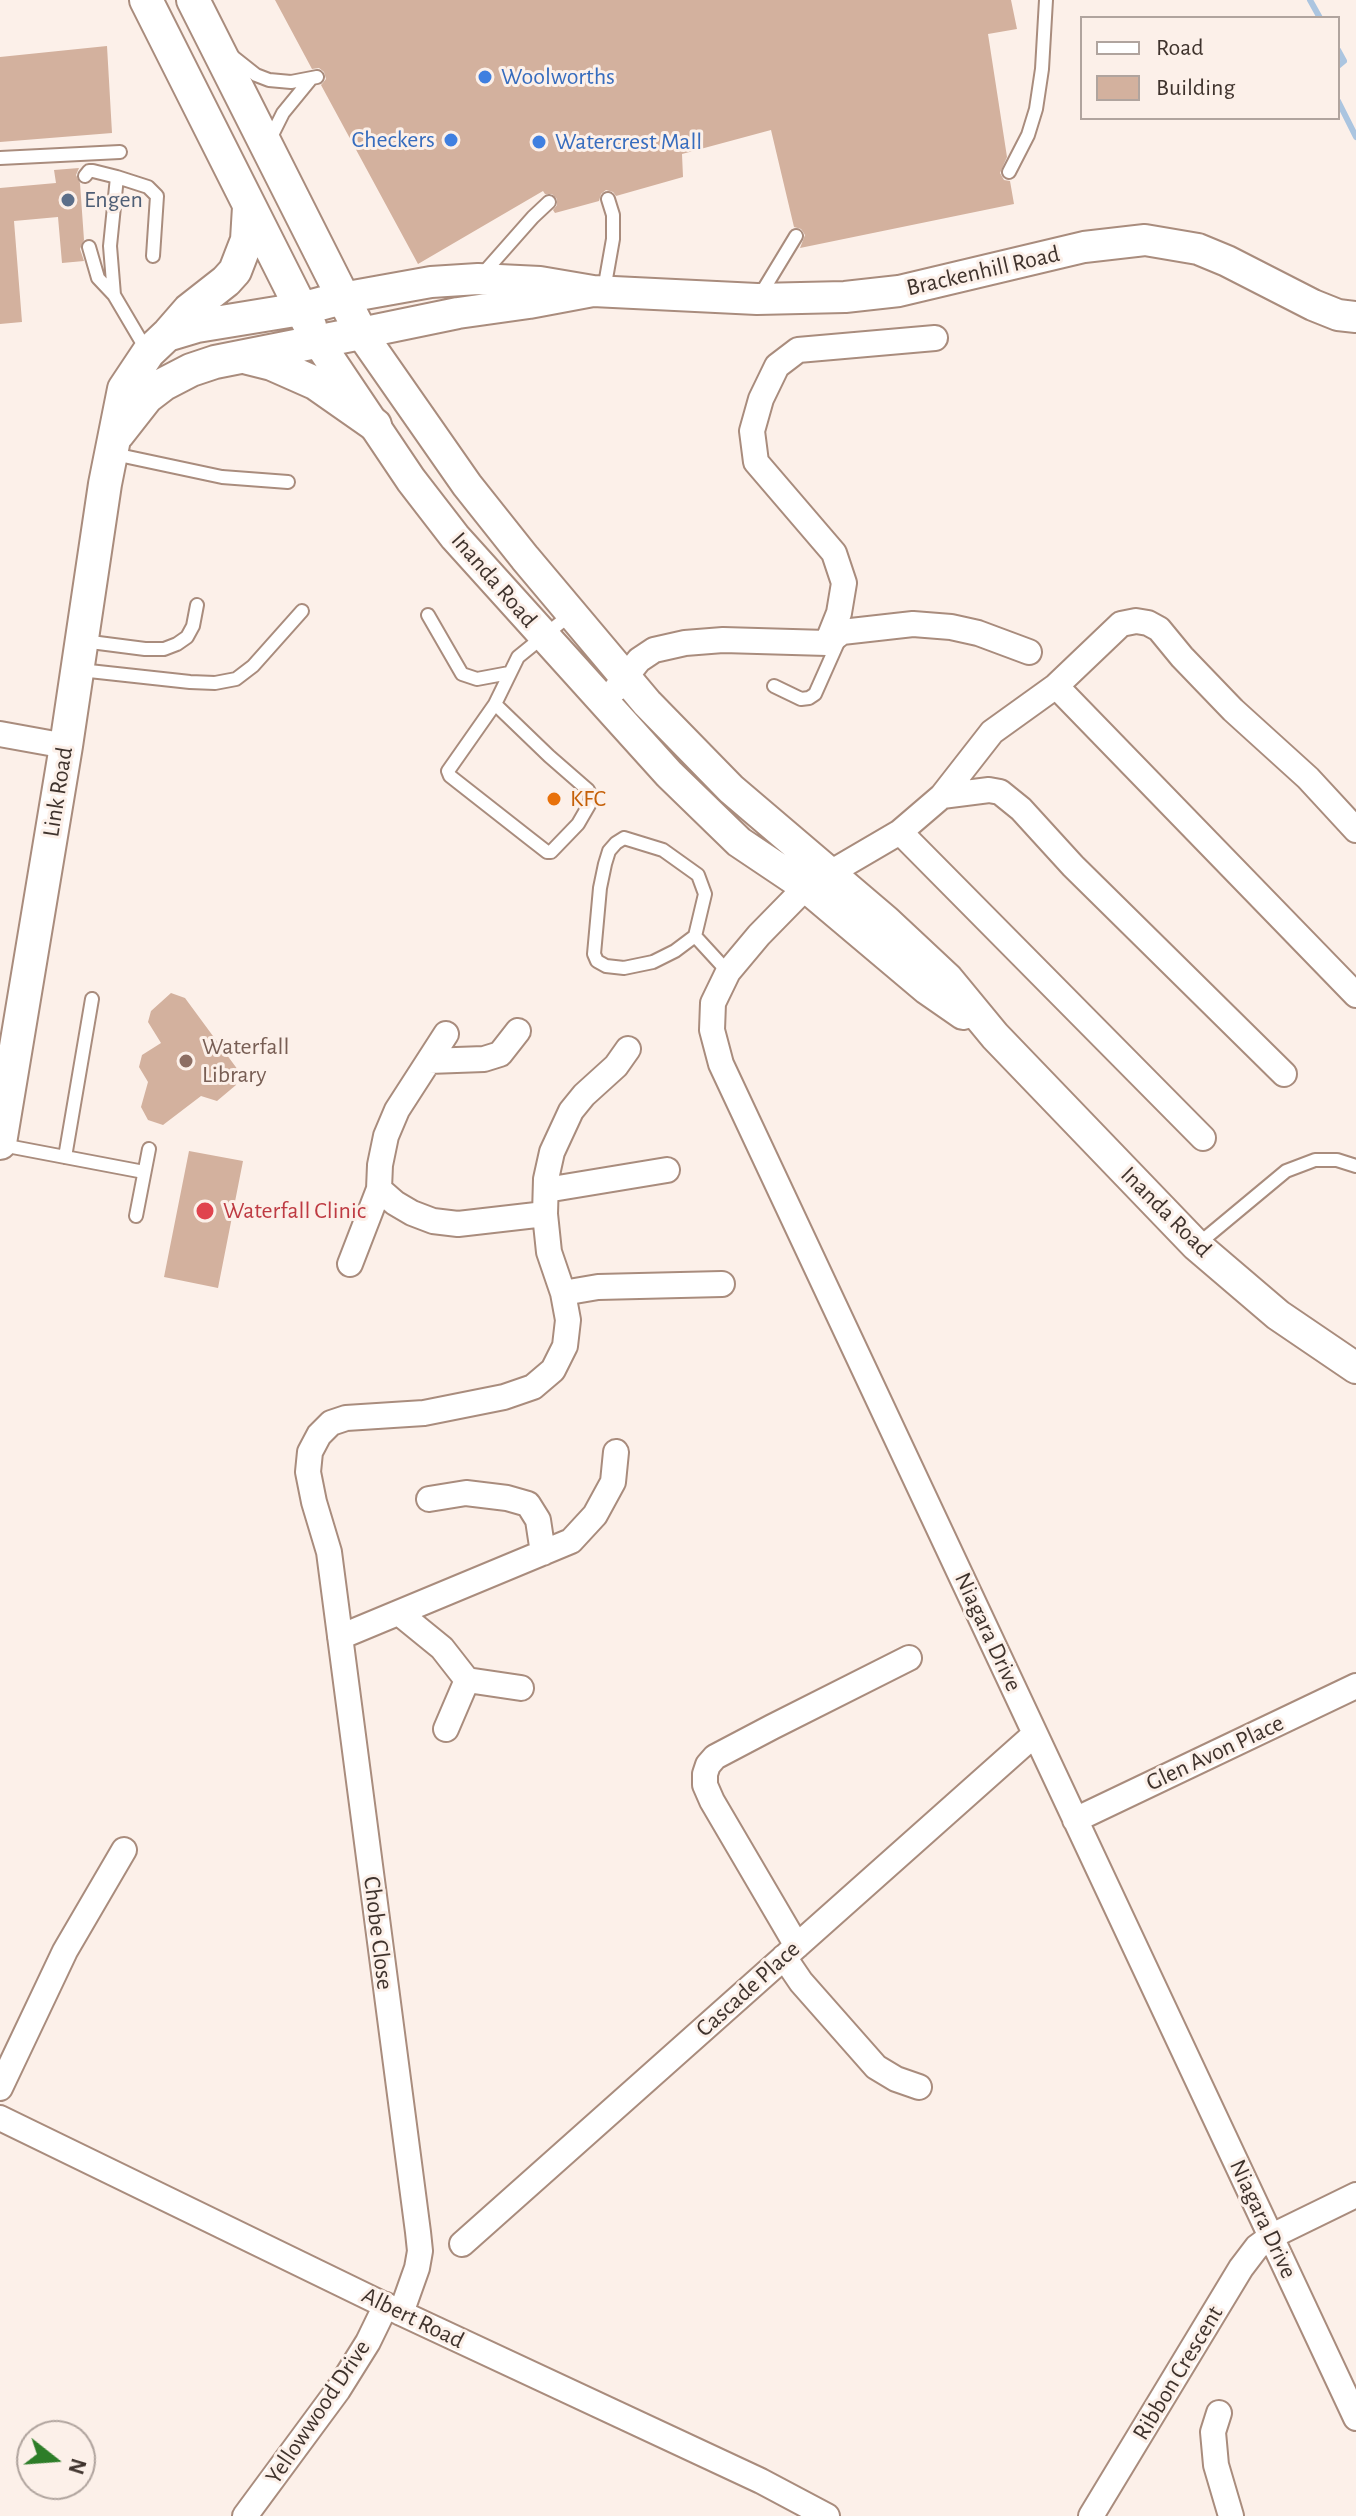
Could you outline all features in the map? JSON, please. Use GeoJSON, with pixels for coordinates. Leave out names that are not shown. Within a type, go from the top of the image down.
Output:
{"type":"FeatureCollection","features":[{"type":"Feature","properties":{"kind":"main road","name":"Inanda Road"},"geometry":{"type":"LineString","coordinates":[[146,0],[319,343]]}},
{"type":"Feature","properties":{"kind":"main road","name":"Inanda Road"},"geometry":{"type":"LineString","coordinates":[[193,0],[361,333]]}},
{"type":"Feature","properties":{"kind":"main road","name":"Link Road"},"geometry":{"type":"LineString","coordinates":[[0,1144],[7,1061],[66,746],[112,447],[124,389],[189,310],[235,271],[247,240],[249,207]]}},
{"type":"Feature","properties":{"kind":"main road"},"geometry":{"type":"LineString","coordinates":[[164,384],[158,344],[197,326],[301,309],[342,298]]}},
{"type":"Feature","properties":{"kind":"main road","name":"Link Road"},"geometry":{"type":"LineString","coordinates":[[112,447],[147,397],[191,370],[244,356],[361,333]]}},
{"type":"Feature","properties":{"kind":"main road"},"geometry":{"type":"LineString","coordinates":[[244,356],[272,364],[315,383],[375,425]]}},
{"type":"Feature","properties":{"kind":"street","name":"Brackenhill Road"},"geometry":{"type":"LineString","coordinates":[[342,298],[431,282],[478,279],[540,282],[598,291],[757,299],[831,298],[899,291],[1084,247],[1145,240],[1198,249],[1313,305],[1338,315],[1356,317]]}},
{"type":"Feature","properties":{"kind":"street","name":"Brackenhill Road"},"geometry":{"type":"LineString","coordinates":[[361,333],[458,313],[598,291]]}},
{"type":"Feature","properties":{"kind":"street","name":"Inanda Road"},"geometry":{"type":"LineString","coordinates":[[361,333],[467,485],[571,614],[625,678],[818,879]]}},
{"type":"Feature","properties":{"kind":"street"},"geometry":{"type":"LineString","coordinates":[[834,638],[844,583],[834,553],[756,462],[752,431],[761,399],[777,366],[798,350],[935,338]]}},
{"type":"Feature","properties":{"kind":"street","name":"Inanda Road"},"geometry":{"type":"LineString","coordinates":[[319,343],[411,480],[455,537],[603,703],[703,809],[739,842],[818,879],[886,921],[948,979],[995,1036],[1196,1245],[1278,1315],[1356,1368]]}},
{"type":"Feature","properties":{"kind":"street","name":"Niagara Drive"},"geometry":{"type":"LineString","coordinates":[[1356,830],[1308,778],[1233,710],[1159,629],[1136,621],[1121,624],[1056,686],[992,732],[942,796],[900,832],[818,879],[759,935],[728,972],[713,1003],[712,1030],[721,1064],[1356,2418]]}},
{"type":"Feature","properties":{"kind":"street"},"geometry":{"type":"LineString","coordinates":[[603,703],[639,660],[654,650],[685,643],[834,638],[913,624],[951,627],[1003,641],[1029,652]]}},
{"type":"Feature","properties":{"kind":"street"},"geometry":{"type":"LineString","coordinates":[[1056,686],[1356,995]]}},
{"type":"Feature","properties":{"kind":"street"},"geometry":{"type":"LineString","coordinates":[[0,734],[66,746]]}},
{"type":"Feature","properties":{"kind":"street"},"geometry":{"type":"LineString","coordinates":[[942,796],[989,790],[1000,792],[1021,809],[1073,866],[1284,1074]]}},
{"type":"Feature","properties":{"kind":"street"},"geometry":{"type":"LineString","coordinates":[[900,832],[1203,1138]]}},
{"type":"Feature","properties":{"kind":"street"},"geometry":{"type":"LineString","coordinates":[[429,1061],[484,1059],[500,1054],[518,1031]]}},
{"type":"Feature","properties":{"kind":"street"},"geometry":{"type":"LineString","coordinates":[[350,1264],[379,1189],[386,1136],[408,1089],[446,1034]]}},
{"type":"Feature","properties":{"kind":"street","name":"Chobe Close"},"geometry":{"type":"LineString","coordinates":[[393,2309],[417,2268],[420,2251],[329,1552],[308,1472],[310,1452],[319,1435],[331,1423],[346,1418],[424,1413],[504,1397],[533,1387],[553,1370],[565,1346],[568,1320],[563,1293],[549,1252],[545,1202],[552,1152],[571,1111],[616,1066],[628,1049]]}},
{"type":"Feature","properties":{"kind":"street"},"geometry":{"type":"LineString","coordinates":[[379,1189],[412,1213],[433,1221],[458,1224],[667,1170]]}},
{"type":"Feature","properties":{"kind":"street"},"geometry":{"type":"LineString","coordinates":[[563,1293],[598,1287],[722,1284]]}},
{"type":"Feature","properties":{"kind":"street"},"geometry":{"type":"LineString","coordinates":[[340,1637],[571,1541],[595,1515],[613,1482],[616,1452]]}},
{"type":"Feature","properties":{"kind":"street"},"geometry":{"type":"LineString","coordinates":[[429,1499],[466,1493],[528,1504],[538,1520],[543,1553]]}},
{"type":"Feature","properties":{"kind":"street"},"geometry":{"type":"LineString","coordinates":[[399,1613],[442,1648],[467,1680],[521,1688]]}},
{"type":"Feature","properties":{"kind":"street"},"geometry":{"type":"LineString","coordinates":[[909,1658],[715,1757],[708,1765],[705,1785],[790,1951],[801,1982],[876,2067],[896,2079],[919,2087]]}},
{"type":"Feature","properties":{"kind":"street"},"geometry":{"type":"LineString","coordinates":[[446,1729],[467,1680]]}},
{"type":"Feature","properties":{"kind":"street","name":"Glen Avon Place"},"geometry":{"type":"LineString","coordinates":[[1075,1820],[1356,1686]]}},
{"type":"Feature","properties":{"kind":"street","name":"Cascade Place"},"geometry":{"type":"LineString","coordinates":[[462,2244],[1035,1734]]}},
{"type":"Feature","properties":{"kind":"street"},"geometry":{"type":"LineString","coordinates":[[0,2088],[65,1951],[124,1850]]}},
{"type":"Feature","properties":{"kind":"street","name":"Albert Road"},"geometry":{"type":"LineString","coordinates":[[0,2118],[393,2309],[706,2455],[827,2516]]}},
{"type":"Feature","properties":{"kind":"street","name":"Ribbon Crescent"},"geometry":{"type":"LineString","coordinates":[[1091,2516],[1241,2268],[1257,2247],[1272,2236],[1356,2195]]}},
{"type":"Feature","properties":{"kind":"street","name":"Yellowwood Drive"},"geometry":{"type":"LineString","coordinates":[[245,2516],[393,2309]]}},
{"type":"Feature","properties":{"kind":"street"},"geometry":{"type":"LineString","coordinates":[[1219,2413],[1213,2432],[1216,2465],[1231,2516]]}},
{"type":"Feature","properties":{"kind":"lane"},"geometry":{"type":"LineString","coordinates":[[1009,172],[1028,135],[1036,109],[1046,0]]}},
{"type":"Feature","properties":{"kind":"lane"},"geometry":{"type":"LineString","coordinates":[[211,37],[256,75],[281,82],[313,78],[283,113],[273,133],[270,155]]}},
{"type":"Feature","properties":{"kind":"lane"},"geometry":{"type":"LineString","coordinates":[[0,158],[120,152]]}},
{"type":"Feature","properties":{"kind":"lane"},"geometry":{"type":"LineString","coordinates":[[85,176],[93,171],[117,177],[148,187],[157,196],[153,256]]}},
{"type":"Feature","properties":{"kind":"lane"},"geometry":{"type":"LineString","coordinates":[[114,295],[110,246],[117,177]]}},
{"type":"Feature","properties":{"kind":"lane"},"geometry":{"type":"LineString","coordinates":[[598,291],[613,239],[613,215],[608,199]]}},
{"type":"Feature","properties":{"kind":"lane"},"geometry":{"type":"LineString","coordinates":[[478,279],[549,202]]}},
{"type":"Feature","properties":{"kind":"lane"},"geometry":{"type":"LineString","coordinates":[[757,299],[798,241]]}},
{"type":"Feature","properties":{"kind":"lane"},"geometry":{"type":"LineString","coordinates":[[89,247],[98,278],[158,344]]}},
{"type":"Feature","properties":{"kind":"lane"},"geometry":{"type":"LineString","coordinates":[[112,447],[222,477],[288,482]]}},
{"type":"Feature","properties":{"kind":"lane"},"geometry":{"type":"LineString","coordinates":[[79,655],[164,649],[177,644],[187,637],[193,626],[197,605]]}},
{"type":"Feature","properties":{"kind":"lane"},"geometry":{"type":"LineString","coordinates":[[79,655],[190,682],[215,683],[236,679],[253,666],[302,611]]}},
{"type":"Feature","properties":{"kind":"lane"},"geometry":{"type":"LineString","coordinates":[[495,704],[591,796],[578,824],[551,852],[547,852],[450,776],[448,771],[495,704],[518,657],[571,614]]}},
{"type":"Feature","properties":{"kind":"lane"},"geometry":{"type":"LineString","coordinates":[[428,615],[462,674],[477,679],[509,673]]}},
{"type":"Feature","properties":{"kind":"lane"},"geometry":{"type":"LineString","coordinates":[[774,686],[801,699],[815,694],[834,638]]}},
{"type":"Feature","properties":{"kind":"lane"},"geometry":{"type":"LineString","coordinates":[[624,838],[663,850],[698,875],[705,894],[695,936],[675,951],[640,966],[614,968],[597,961],[594,954],[600,888],[609,851],[616,843],[624,838]]}},
{"type":"Feature","properties":{"kind":"lane"},"geometry":{"type":"LineString","coordinates":[[695,936],[728,972]]}},
{"type":"Feature","properties":{"kind":"lane"},"geometry":{"type":"LineString","coordinates":[[65,1157],[92,999]]}},
{"type":"Feature","properties":{"kind":"lane"},"geometry":{"type":"LineString","coordinates":[[0,1144],[144,1172]]}},
{"type":"Feature","properties":{"kind":"lane"},"geometry":{"type":"LineString","coordinates":[[136,1216],[149,1149]]}},
{"type":"Feature","properties":{"kind":"lane"},"geometry":{"type":"LineString","coordinates":[[1196,1245],[1286,1171],[1315,1160],[1337,1160],[1356,1166]]}},
{"type":"Feature","properties":{"kind":"building","name":"Watercrest Mall"},"geometry":{"type":"Polygon","coordinates":[[[275,0],[1011,0],[1017,29],[988,34],[1007,157],[1000,173],[1004,180],[1010,181],[1014,204],[800,248],[805,235],[801,229],[794,227],[771,130],[682,154],[683,177],[616,196],[606,190],[599,201],[555,213],[553,210],[557,199],[543,191],[418,264],[321,85],[326,79],[324,72],[319,68],[312,69],[275,0]]]}},
{"type":"Feature","properties":{"kind":"building"},"geometry":{"type":"Polygon","coordinates":[[[107,46],[112,133],[0,142],[0,57],[107,46]]]}},
{"type":"Feature","properties":{"kind":"building"},"geometry":{"type":"Polygon","coordinates":[[[79,168],[76,175],[80,183],[84,240],[80,249],[84,261],[62,263],[58,217],[14,221],[22,322],[0,324],[0,188],[56,183],[54,170],[79,168]]]}},
{"type":"Feature","properties":{"kind":"building","name":"Waterfall Library"},"geometry":{"type":"Polygon","coordinates":[[[171,993],[185,998],[238,1070],[236,1085],[217,1101],[201,1096],[163,1125],[148,1120],[141,1107],[148,1082],[139,1067],[142,1055],[161,1043],[148,1022],[151,1011],[171,993]]]}},
{"type":"Feature","properties":{"kind":"building","name":"Waterfall Clinic"},"geometry":{"type":"Polygon","coordinates":[[[189,1151],[243,1161],[218,1288],[164,1277],[189,1151]]]}},
{"type":"Feature","properties":{"kind":"waterway"},"geometry":{"type":"LineString","coordinates":[[1310,0],[1319,16]]}},
{"type":"Feature","properties":{"kind":"waterway"},"geometry":{"type":"LineString","coordinates":[[1340,54],[1344,61],[1340,64]]}},
{"type":"Feature","properties":{"kind":"waterway"},"geometry":{"type":"LineString","coordinates":[[1340,105],[1356,137]]}},
{"type":"Feature","properties":{"kind":"place","name":"Woolworths"},"geometry":{"type":"Point","coordinates":[485,77]}},
{"type":"Feature","properties":{"kind":"place","name":"Checkers"},"geometry":{"type":"Point","coordinates":[451,140]}},
{"type":"Feature","properties":{"kind":"place","name":"Watercrest Mall"},"geometry":{"type":"Point","coordinates":[539,142]}},
{"type":"Feature","properties":{"kind":"place","name":"Engen"},"geometry":{"type":"Point","coordinates":[68,200]}},
{"type":"Feature","properties":{"kind":"place","name":"KFC"},"geometry":{"type":"Point","coordinates":[554,799]}},
{"type":"Feature","properties":{"kind":"place","name":"Waterfall Library"},"geometry":{"type":"Point","coordinates":[186,1061]}},
{"type":"Feature","properties":{"kind":"place","name":"Waterfall Clinic"},"geometry":{"type":"Point","coordinates":[205,1211]}}]}
